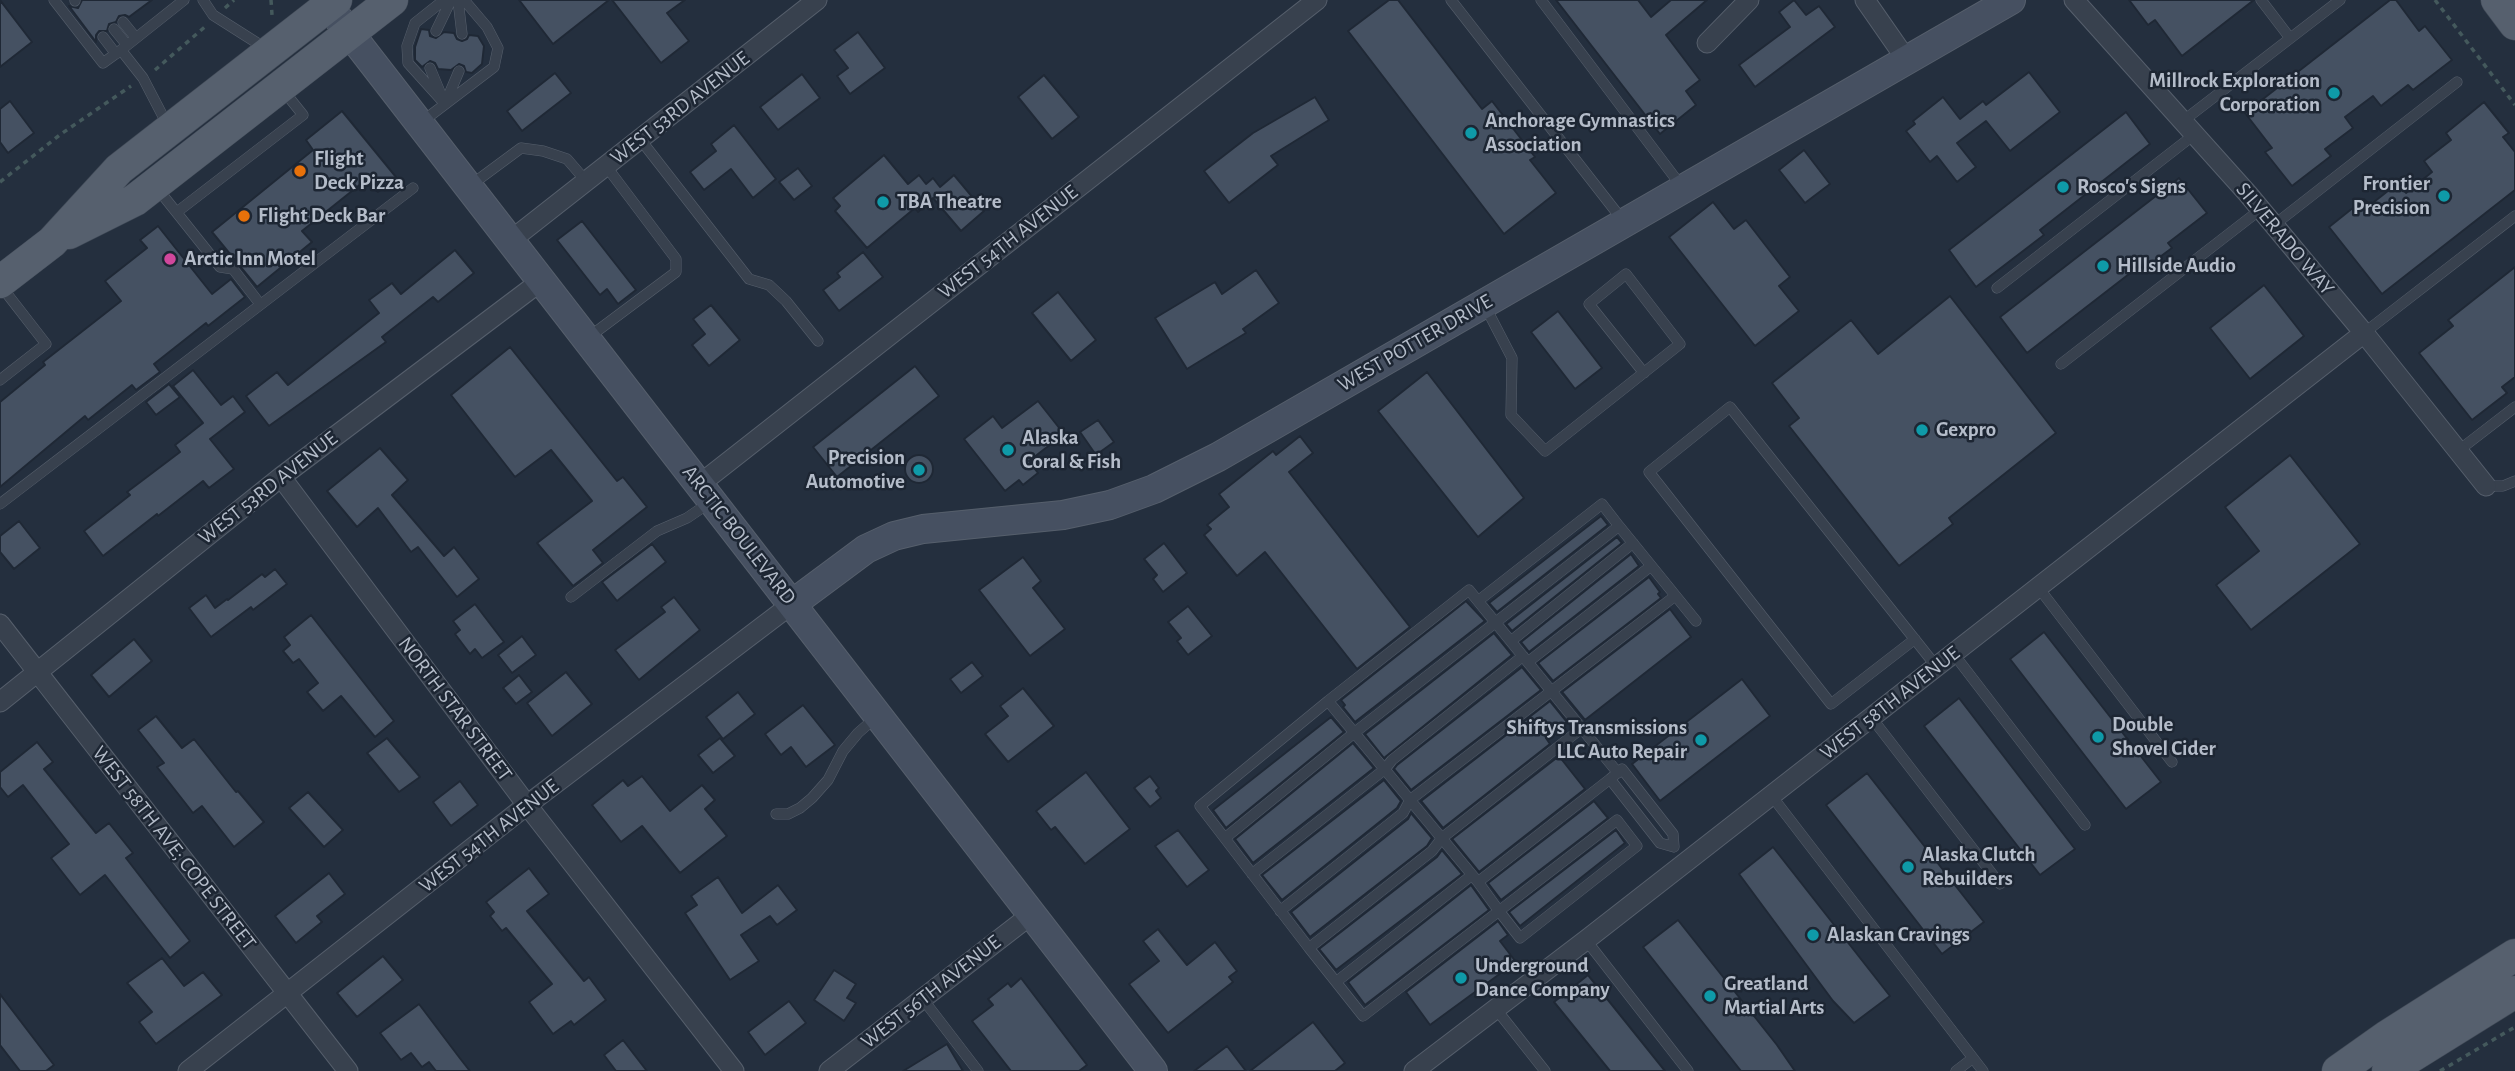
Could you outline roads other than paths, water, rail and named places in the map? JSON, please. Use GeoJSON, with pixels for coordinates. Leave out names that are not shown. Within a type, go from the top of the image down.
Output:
{"type":"FeatureCollection","features":[{"type":"Feature","properties":{"kind":"main road"},"geometry":{"type":"LineString","coordinates":[[52,242],[135,200],[392,0]]}},
{"type":"Feature","properties":{"kind":"main road","name":"WEST POTTER DRIVE"},"geometry":{"type":"LineString","coordinates":[[792,604],[866,549],[894,536],[923,529],[1063,515],[1110,505],[1154,489],[1217,457],[2011,0]]}},
{"type":"Feature","properties":{"kind":"main road"},"geometry":{"type":"LineString","coordinates":[[2497,0],[2515,24]]}},
{"type":"Feature","properties":{"kind":"main road"},"geometry":{"type":"LineString","coordinates":[[0,284],[52,242],[119,169],[329,2]]}},
{"type":"Feature","properties":{"kind":"main road","name":"ARCTIC BOULEVARD"},"geometry":{"type":"LineString","coordinates":[[329,2],[349,33],[419,124],[1153,1071]]}},
{"type":"Feature","properties":{"kind":"main road"},"geometry":{"type":"LineString","coordinates":[[2339,1071],[2386,1037],[2515,955]]}},
{"type":"Feature","properties":{"kind":"main road"},"geometry":{"type":"LineString","coordinates":[[2388,1071],[2515,992]]}},
{"type":"Feature","properties":{"kind":"street","name":"WEST 53RD AVENUE"},"geometry":{"type":"LineString","coordinates":[[510,241],[817,0]]}},
{"type":"Feature","properties":{"kind":"street","name":"WEST 54TH AVENUE"},"geometry":{"type":"LineString","coordinates":[[706,493],[1317,0]]}},
{"type":"Feature","properties":{"kind":"street"},"geometry":{"type":"LineString","coordinates":[[1707,43],[1749,0]]}},
{"type":"Feature","properties":{"kind":"street"},"geometry":{"type":"LineString","coordinates":[[1864,0],[1906,60]]}},
{"type":"Feature","properties":{"kind":"street","name":"SILVERADO WAY"},"geometry":{"type":"LineString","coordinates":[[2074,0],[2261,209],[2486,486]]}},
{"type":"Feature","properties":{"kind":"street","name":"WEST 53RD AVENUE"},"geometry":{"type":"LineString","coordinates":[[0,702],[281,477],[541,281]]}},
{"type":"Feature","properties":{"kind":"street","name":"WEST 58TH AVENUE"},"geometry":{"type":"LineString","coordinates":[[1414,1071],[1586,940],[1679,855],[1771,795],[2364,333]]}},
{"type":"Feature","properties":{"kind":"street","name":"NORTH STAR STREET"},"geometry":{"type":"LineString","coordinates":[[281,477],[527,806],[734,1071]]}},
{"type":"Feature","properties":{"kind":"street","name":"WEST 54TH AVENUE"},"geometry":{"type":"LineString","coordinates":[[188,1071],[527,806],[792,604]]}},
{"type":"Feature","properties":{"kind":"street","name":"WEST 58TH AVE; COPE STREET"},"geometry":{"type":"LineString","coordinates":[[0,624],[348,1071]]}},
{"type":"Feature","properties":{"kind":"street","name":"WEST 56TH AVENUE"},"geometry":{"type":"LineString","coordinates":[[829,1071],[1032,914]]}},
{"type":"Feature","properties":{"kind":"lane"},"geometry":{"type":"LineString","coordinates":[[54,0],[103,63],[184,0]]}},
{"type":"Feature","properties":{"kind":"lane"},"geometry":{"type":"LineString","coordinates":[[203,0],[216,17],[268,50]]}},
{"type":"Feature","properties":{"kind":"lane"},"geometry":{"type":"LineString","coordinates":[[444,0],[415,23],[407,46],[408,63],[445,104]]}},
{"type":"Feature","properties":{"kind":"lane"},"geometry":{"type":"LineString","coordinates":[[436,31],[452,0]]}},
{"type":"Feature","properties":{"kind":"lane"},"geometry":{"type":"LineString","coordinates":[[458,0],[462,34]]}},
{"type":"Feature","properties":{"kind":"lane"},"geometry":{"type":"LineString","coordinates":[[419,124],[494,67],[498,48],[486,27],[464,0]]}},
{"type":"Feature","properties":{"kind":"lane"},"geometry":{"type":"LineString","coordinates":[[1451,0],[1624,222]]}},
{"type":"Feature","properties":{"kind":"lane"},"geometry":{"type":"LineString","coordinates":[[1541,0],[1683,188]]}},
{"type":"Feature","properties":{"kind":"lane"},"geometry":{"type":"LineString","coordinates":[[2261,0],[2290,38]]}},
{"type":"Feature","properties":{"kind":"lane"},"geometry":{"type":"LineString","coordinates":[[1997,288],[2189,128],[2290,38],[2340,0]]}},
{"type":"Feature","properties":{"kind":"lane"},"geometry":{"type":"LineString","coordinates":[[123,22],[136,38]]}},
{"type":"Feature","properties":{"kind":"lane"},"geometry":{"type":"LineString","coordinates":[[114,29],[121,50]]}},
{"type":"Feature","properties":{"kind":"lane"},"geometry":{"type":"LineString","coordinates":[[103,37],[121,50],[143,78],[170,129]]}},
{"type":"Feature","properties":{"kind":"lane"},"geometry":{"type":"LineString","coordinates":[[430,68],[445,104]]}},
{"type":"Feature","properties":{"kind":"lane"},"geometry":{"type":"LineString","coordinates":[[445,104],[459,71]]}},
{"type":"Feature","properties":{"kind":"lane"},"geometry":{"type":"LineString","coordinates":[[2274,225],[2457,82]]}},
{"type":"Feature","properties":{"kind":"lane"},"geometry":{"type":"LineString","coordinates":[[177,212],[303,115],[281,87]]}},
{"type":"Feature","properties":{"kind":"lane"},"geometry":{"type":"LineString","coordinates":[[640,139],[749,279],[769,285],[786,300],[818,341]]}},
{"type":"Feature","properties":{"kind":"lane"},"geometry":{"type":"LineString","coordinates":[[468,187],[521,148],[543,151],[567,159],[586,181]]}},
{"type":"Feature","properties":{"kind":"lane"},"geometry":{"type":"LineString","coordinates":[[587,339],[676,272],[676,259],[606,166]]}},
{"type":"Feature","properties":{"kind":"lane"},"geometry":{"type":"LineString","coordinates":[[155,185],[220,267],[233,268],[257,300]]}},
{"type":"Feature","properties":{"kind":"lane"},"geometry":{"type":"LineString","coordinates":[[0,504],[413,188]]}},
{"type":"Feature","properties":{"kind":"lane"},"geometry":{"type":"LineString","coordinates":[[2060,364],[2261,209]]}},
{"type":"Feature","properties":{"kind":"lane"},"geometry":{"type":"LineString","coordinates":[[2364,333],[2515,216]]}},
{"type":"Feature","properties":{"kind":"lane"},"geometry":{"type":"LineString","coordinates":[[1483,303],[1512,358],[1511,415],[1545,451],[1644,373],[1680,344],[1626,274],[1589,304],[1644,373]]}},
{"type":"Feature","properties":{"kind":"lane"},"geometry":{"type":"LineString","coordinates":[[0,284],[46,344],[0,380]]}},
{"type":"Feature","properties":{"kind":"lane"},"geometry":{"type":"LineString","coordinates":[[1915,639],[1831,704],[1649,472],[1730,407],[1915,639],[1936,666]]}},
{"type":"Feature","properties":{"kind":"lane"},"geometry":{"type":"LineString","coordinates":[[2458,451],[2515,407]]}},
{"type":"Feature","properties":{"kind":"lane"},"geometry":{"type":"LineString","coordinates":[[2486,486],[2503,486],[2515,481]]}},
{"type":"Feature","properties":{"kind":"lane"},"geometry":{"type":"LineString","coordinates":[[571,597],[657,531],[687,518],[706,493]]}},
{"type":"Feature","properties":{"kind":"lane"},"geometry":{"type":"LineString","coordinates":[[1478,601],[1602,504],[1696,621]]}},
{"type":"Feature","properties":{"kind":"lane"},"geometry":{"type":"LineString","coordinates":[[1225,838],[1354,733],[1619,526]]}},
{"type":"Feature","properties":{"kind":"lane"},"geometry":{"type":"LineString","coordinates":[[1511,642],[1633,543]]}},
{"type":"Feature","properties":{"kind":"lane"},"geometry":{"type":"LineString","coordinates":[[1252,874],[1385,769],[1392,760],[1651,566]]}},
{"type":"Feature","properties":{"kind":"lane"},"geometry":{"type":"LineString","coordinates":[[2038,587],[2172,762]]}},
{"type":"Feature","properties":{"kind":"lane"},"geometry":{"type":"LineString","coordinates":[[1633,808],[1363,1016],[1200,806],[1469,590],[1617,774],[1673,834],[1679,855]]}},
{"type":"Feature","properties":{"kind":"lane"},"geometry":{"type":"LineString","coordinates":[[1280,911],[1403,813],[1410,800],[1675,596]]}},
{"type":"Feature","properties":{"kind":"lane"},"geometry":{"type":"LineString","coordinates":[[1953,653],[2085,825]]}},
{"type":"Feature","properties":{"kind":"lane"},"geometry":{"type":"LineString","coordinates":[[1328,701],[1475,878],[1520,939],[1637,846],[1617,820]]}},
{"type":"Feature","properties":{"kind":"lane"},"geometry":{"type":"LineString","coordinates":[[776,814],[788,814],[812,798],[828,780],[843,751],[858,733],[878,716]]}},
{"type":"Feature","properties":{"kind":"lane"},"geometry":{"type":"LineString","coordinates":[[1871,717],[2000,884]]}},
{"type":"Feature","properties":{"kind":"lane"},"geometry":{"type":"LineString","coordinates":[[1309,948],[1433,850],[1442,838],[1582,729]]}},
{"type":"Feature","properties":{"kind":"lane"},"geometry":{"type":"LineString","coordinates":[[1617,774],[1633,808],[1660,843],[1679,855]]}},
{"type":"Feature","properties":{"kind":"lane"},"geometry":{"type":"LineString","coordinates":[[1336,982],[1617,774]]}},
{"type":"Feature","properties":{"kind":"lane"},"geometry":{"type":"LineString","coordinates":[[1771,795],[1983,1071]]}},
{"type":"Feature","properties":{"kind":"lane"},"geometry":{"type":"LineString","coordinates":[[1586,940],[1688,1071]]}},
{"type":"Feature","properties":{"kind":"lane"},"geometry":{"type":"LineString","coordinates":[[922,998],[978,1071]]}},
{"type":"Feature","properties":{"kind":"lane"},"geometry":{"type":"LineString","coordinates":[[1496,1009],[1545,1071]]}},
{"type":"Feature","properties":{"kind":"lane"},"geometry":{"type":"LineString","coordinates":[[1956,1071],[1973,1058]]}},
{"type":"Feature","properties":{"kind":"place","name":"Millrock Exploration Corporation"},"geometry":{"type":"Point","coordinates":[2334,93]}},
{"type":"Feature","properties":{"kind":"place","name":"Anchorage Gymnastics Association"},"geometry":{"type":"Point","coordinates":[1471,133]}},
{"type":"Feature","properties":{"kind":"place","name":"Flight Deck Pizza"},"geometry":{"type":"Point","coordinates":[300,171]}},
{"type":"Feature","properties":{"kind":"place","name":"Rosco's Signs"},"geometry":{"type":"Point","coordinates":[2063,187]}},
{"type":"Feature","properties":{"kind":"place","name":"Frontier Precision"},"geometry":{"type":"Point","coordinates":[2444,196]}},
{"type":"Feature","properties":{"kind":"place","name":"TBA Theatre"},"geometry":{"type":"Point","coordinates":[883,202]}},
{"type":"Feature","properties":{"kind":"place","name":"Flight Deck Bar"},"geometry":{"type":"Point","coordinates":[244,216]}},
{"type":"Feature","properties":{"kind":"place","name":"Arctic Inn Motel"},"geometry":{"type":"Point","coordinates":[170,259]}},
{"type":"Feature","properties":{"kind":"place","name":"Hillside Audio"},"geometry":{"type":"Point","coordinates":[2103,266]}},
{"type":"Feature","properties":{"kind":"place","name":"Gexpro"},"geometry":{"type":"Point","coordinates":[1922,430]}},
{"type":"Feature","properties":{"kind":"place","name":"Alaska Coral & Fish"},"geometry":{"type":"Point","coordinates":[1008,450]}},
{"type":"Feature","properties":{"kind":"place","name":"Precision Automotive"},"geometry":{"type":"Point","coordinates":[919,470]}},
{"type":"Feature","properties":{"kind":"place","name":"Double Shovel Cider"},"geometry":{"type":"Point","coordinates":[2098,737]}},
{"type":"Feature","properties":{"kind":"place","name":"Shiftys Transmissions LLC Auto Repair"},"geometry":{"type":"Point","coordinates":[1701,740]}},
{"type":"Feature","properties":{"kind":"place","name":"Alaska Clutch Rebuilders"},"geometry":{"type":"Point","coordinates":[1908,867]}},
{"type":"Feature","properties":{"kind":"place","name":"Alaskan Cravings"},"geometry":{"type":"Point","coordinates":[1813,935]}},
{"type":"Feature","properties":{"kind":"place","name":"Underground Dance Company"},"geometry":{"type":"Point","coordinates":[1461,978]}},
{"type":"Feature","properties":{"kind":"place","name":"Greatland Martial Arts"},"geometry":{"type":"Point","coordinates":[1710,996]}}]}
